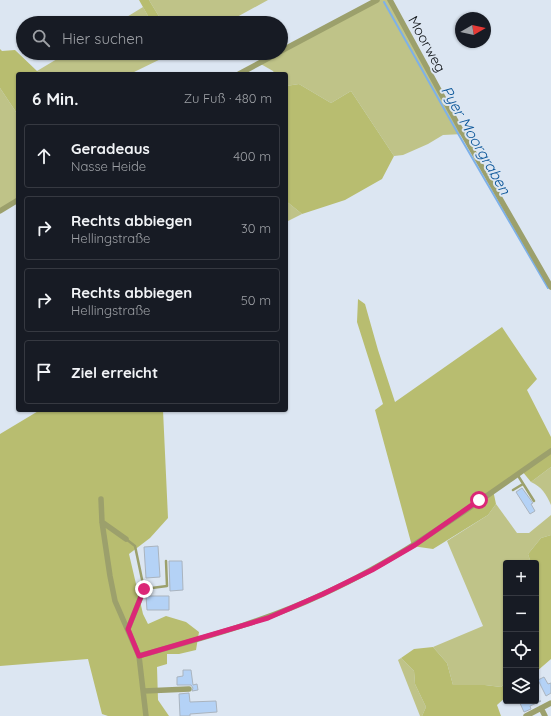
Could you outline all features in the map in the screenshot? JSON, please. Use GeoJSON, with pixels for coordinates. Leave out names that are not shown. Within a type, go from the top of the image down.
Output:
{"type":"FeatureCollection","features":[{"type":"Feature","properties":{"kind":"street"},"geometry":{"type":"LineString","coordinates":[[288,47],[377,0]]}},
{"type":"Feature","properties":{"kind":"street","name":"Moorweg"},"geometry":{"type":"LineString","coordinates":[[390,0],[463,134],[551,287]]}},
{"type":"Feature","properties":{"kind":"street"},"geometry":{"type":"LineString","coordinates":[[243,72],[265,60]]}},
{"type":"Feature","properties":{"kind":"street"},"geometry":{"type":"LineString","coordinates":[[0,211],[16,201]]}},
{"type":"Feature","properties":{"kind":"street"},"geometry":{"type":"LineString","coordinates":[[139,656],[268,618],[323,594],[372,570],[415,545],[551,451]]}},
{"type":"Feature","properties":{"kind":"street"},"geometry":{"type":"LineString","coordinates":[[101,499],[102,522],[115,601],[139,656],[146,716]]}},
{"type":"Feature","properties":{"kind":"street"},"geometry":{"type":"LineString","coordinates":[[102,522],[126,539]]}},
{"type":"Feature","properties":{"kind":"street"},"geometry":{"type":"LineString","coordinates":[[128,629],[144,589]]}},
{"type":"Feature","properties":{"kind":"street"},"geometry":{"type":"LineString","coordinates":[[144,691],[189,689]]}},
{"type":"Feature","properties":{"kind":"street"},"geometry":{"type":"LineString","coordinates":[[526,716],[551,703]]}},
{"type":"Feature","properties":{"kind":"street"},"geometry":{"type":"LineString","coordinates":[[541,708],[545,716]]}},
{"type":"Feature","properties":{"kind":"lane"},"geometry":{"type":"LineString","coordinates":[[517,474],[534,501]]}},
{"type":"Feature","properties":{"kind":"lane"},"geometry":{"type":"LineString","coordinates":[[513,490],[523,484]]}},
{"type":"Feature","properties":{"kind":"lane"},"geometry":{"type":"LineString","coordinates":[[126,539],[134,546],[144,589],[167,586],[166,561]]}},
{"type":"Feature","properties":{"kind":"green space"},"geometry":{"type":"Polygon","coordinates":[[[139,0],[149,0],[159,16],[148,16],[139,0]]]}},
{"type":"Feature","properties":{"kind":"green space"},"geometry":{"type":"Polygon","coordinates":[[[149,0],[268,0],[239,16],[159,16],[149,0]]]}},
{"type":"Feature","properties":{"kind":"green space"},"geometry":{"type":"Polygon","coordinates":[[[377,0],[390,0],[463,134],[443,135],[428,144],[403,155],[394,156],[351,91],[331,103],[299,84],[288,86],[288,72],[274,72],[259,63],[265,60],[288,60],[288,48],[377,0]]]}},
{"type":"Feature","properties":{"kind":"green space"},"geometry":{"type":"Polygon","coordinates":[[[143,7],[148,16],[128,16],[143,7]]]}},
{"type":"Feature","properties":{"kind":"green space"},"geometry":{"type":"Polygon","coordinates":[[[0,49],[2,51],[15,50],[16,60],[25,60],[37,71],[41,72],[16,72],[16,112],[0,88],[0,49]]]}},
{"type":"Feature","properties":{"kind":"green space"},"geometry":{"type":"Polygon","coordinates":[[[55,60],[159,60],[134,72],[37,71],[55,60]]]}},
{"type":"Feature","properties":{"kind":"green space"},"geometry":{"type":"Polygon","coordinates":[[[299,84],[331,103],[351,91],[394,156],[382,179],[345,200],[302,214],[288,203],[288,86],[299,84]]]}},
{"type":"Feature","properties":{"kind":"green space"},"geometry":{"type":"Polygon","coordinates":[[[0,88],[16,112],[16,201],[0,211],[0,88]]]}},
{"type":"Feature","properties":{"kind":"green space"},"geometry":{"type":"Polygon","coordinates":[[[288,203],[302,214],[288,221],[288,203]]]}},
{"type":"Feature","properties":{"kind":"green space"},"geometry":{"type":"Polygon","coordinates":[[[358,299],[365,304],[395,402],[502,327],[537,379],[527,390],[551,437],[551,467],[531,482],[522,471],[493,490],[496,504],[488,515],[433,549],[412,546],[375,410],[383,404],[357,322],[358,299]]]}},
{"type":"Feature","properties":{"kind":"green space"},"geometry":{"type":"Polygon","coordinates":[[[37,412],[163,412],[168,518],[150,538],[129,554],[143,614],[148,624],[166,616],[186,622],[199,632],[196,650],[179,654],[167,654],[167,664],[157,667],[158,700],[169,716],[108,716],[102,714],[88,659],[0,666],[0,434],[37,412]]]}},
{"type":"Feature","properties":{"kind":"green space"},"geometry":{"type":"Polygon","coordinates":[[[551,467],[551,505],[543,491],[531,482],[551,467]]]}},
{"type":"Feature","properties":{"kind":"green space"},"geometry":{"type":"Polygon","coordinates":[[[496,504],[517,533],[529,533],[551,515],[551,535],[541,538],[528,554],[530,560],[503,560],[503,685],[501,687],[485,685],[453,685],[447,663],[433,647],[483,626],[447,541],[488,515],[496,504]]]}},
{"type":"Feature","properties":{"kind":"green space"},"geometry":{"type":"Polygon","coordinates":[[[551,535],[551,659],[539,669],[539,560],[530,560],[528,554],[541,538],[551,535]]]}},
{"type":"Feature","properties":{"kind":"green space"},"geometry":{"type":"Polygon","coordinates":[[[433,647],[447,663],[453,685],[485,685],[501,687],[503,685],[503,700],[497,705],[501,716],[422,716],[426,707],[415,684],[414,671],[401,658],[414,649],[433,647]]]}},
{"type":"Feature","properties":{"kind":"green space"},"geometry":{"type":"Polygon","coordinates":[[[401,658],[414,671],[415,684],[426,707],[422,716],[420,716],[398,660],[401,658]]]}},
{"type":"Feature","properties":{"kind":"building"},"geometry":{"type":"Polygon","coordinates":[[[522,488],[533,503],[531,504],[535,511],[530,514],[516,492],[522,488]]]}},
{"type":"Feature","properties":{"kind":"building"},"geometry":{"type":"Polygon","coordinates":[[[158,546],[160,577],[146,578],[144,547],[158,546]]]}},
{"type":"Feature","properties":{"kind":"building"},"geometry":{"type":"Polygon","coordinates":[[[169,561],[182,561],[183,590],[170,591],[169,561]]]}},
{"type":"Feature","properties":{"kind":"building"},"geometry":{"type":"Polygon","coordinates":[[[146,596],[169,596],[169,610],[147,610],[146,596]]]}},
{"type":"Feature","properties":{"kind":"building"},"geometry":{"type":"Polygon","coordinates":[[[183,670],[191,670],[193,685],[197,684],[198,690],[192,691],[193,688],[191,685],[177,685],[177,677],[183,676],[183,670]]]}},
{"type":"Feature","properties":{"kind":"building"},"geometry":{"type":"Polygon","coordinates":[[[544,677],[548,684],[551,683],[551,693],[546,696],[539,680],[544,677]]]}},
{"type":"Feature","properties":{"kind":"building"},"geometry":{"type":"Polygon","coordinates":[[[189,693],[190,702],[216,701],[217,712],[180,716],[179,694],[189,693]]]}},
{"type":"Feature","properties":{"kind":"building"},"geometry":{"type":"Polygon","coordinates":[[[520,704],[534,704],[530,706],[531,709],[524,712],[520,704]]]}},
{"type":"Feature","properties":{"kind":"waterway","name":"Pyer Moorgraben"},"geometry":{"type":"LineString","coordinates":[[384,2],[456,130],[548,288]]}},
{"type":"Feature","properties":{"kind":"route"},"geometry":{"type":"LineString","coordinates":[[144,589],[128,629],[139,656],[268,618],[323,594],[372,570],[415,545],[479,500]]}}]}
